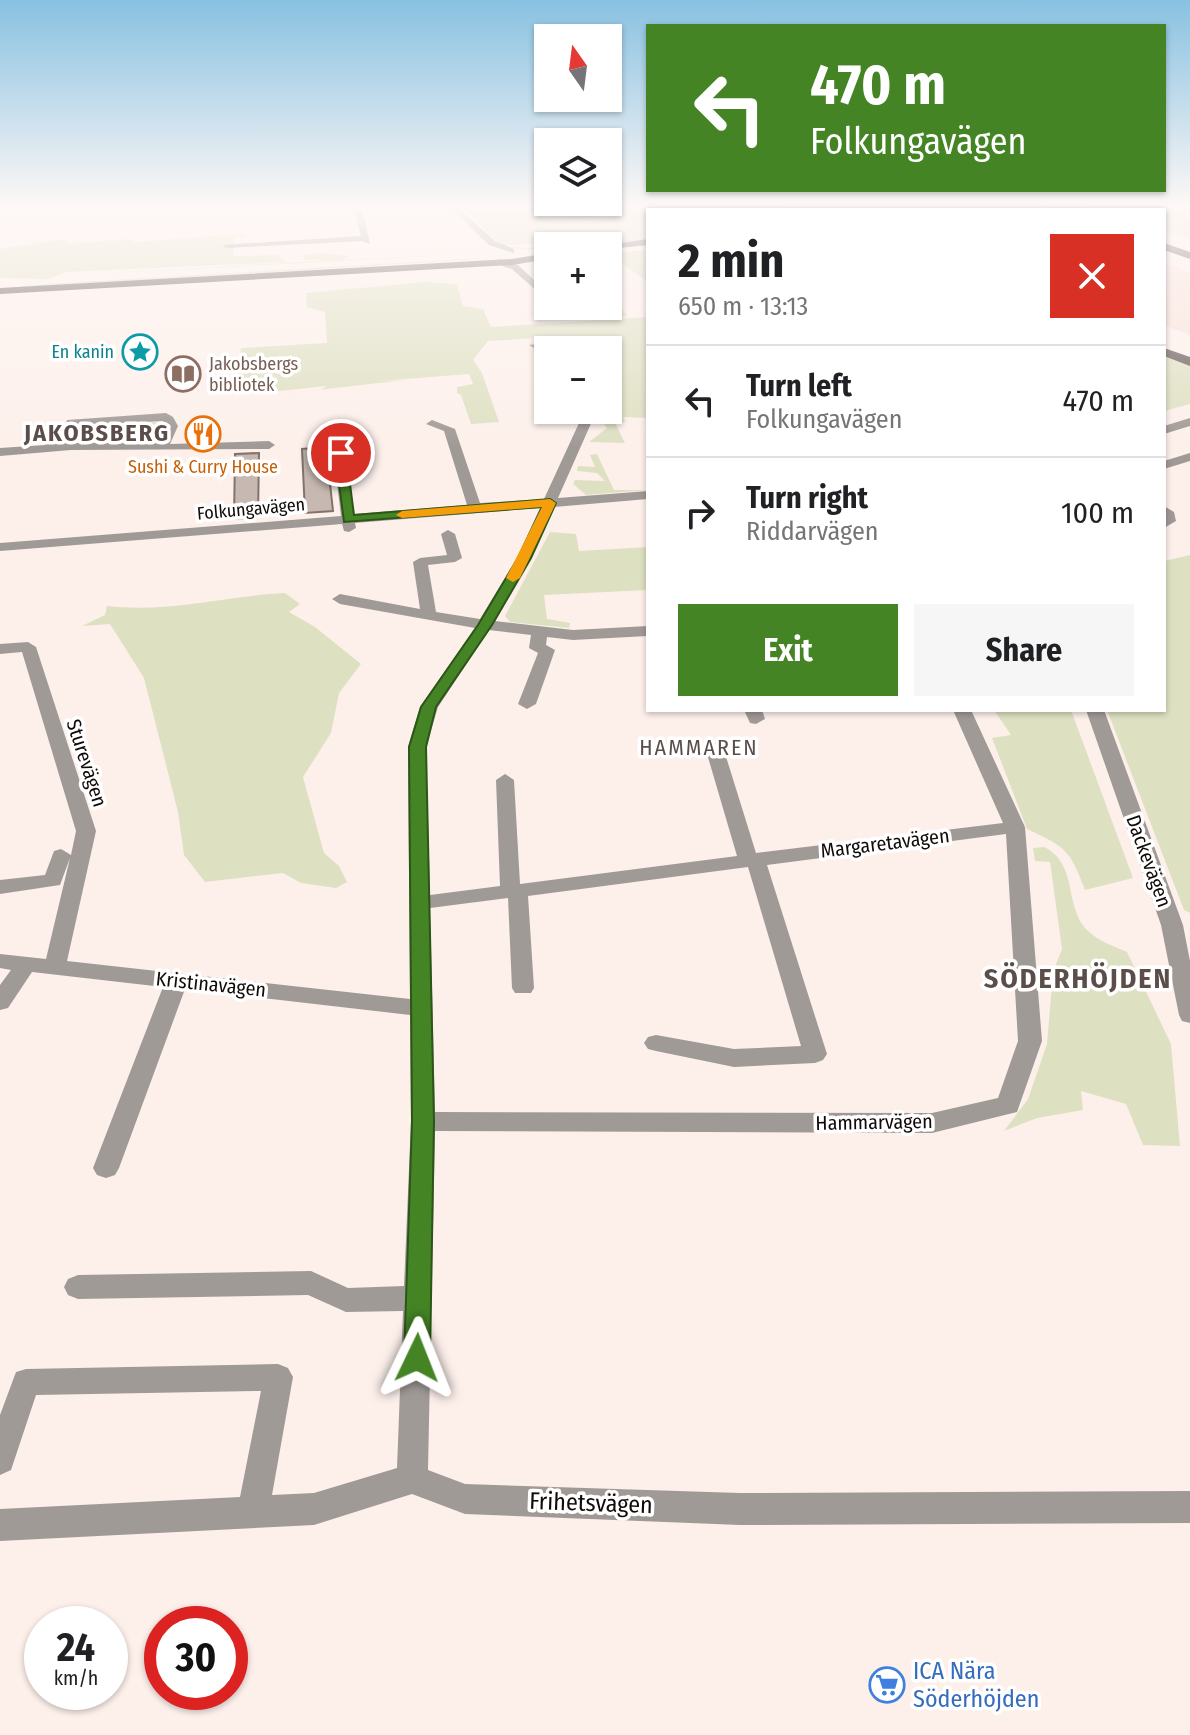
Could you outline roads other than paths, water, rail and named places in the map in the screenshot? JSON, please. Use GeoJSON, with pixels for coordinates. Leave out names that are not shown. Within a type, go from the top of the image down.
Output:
{"type":"FeatureCollection","features":[{"type":"Feature","properties":{"kind":"main road"},"geometry":{"type":"LineString","coordinates":[[0,288],[27,286]]}},
{"type":"Feature","properties":{"kind":"main road"},"geometry":{"type":"LineString","coordinates":[[1166,343],[1190,352]]}},
{"type":"Feature","properties":{"kind":"main road"},"geometry":{"type":"LineString","coordinates":[[1166,353],[1190,362]]}},
{"type":"Feature","properties":{"kind":"street"},"geometry":{"type":"LineString","coordinates":[[1166,416],[1190,410]]}},
{"type":"Feature","properties":{"kind":"street"},"geometry":{"type":"LineString","coordinates":[[42,428],[31,429],[29,434],[50,439],[47,443],[52,447],[155,445],[165,442],[173,428],[172,421],[166,417],[71,423],[67,446]]}},
{"type":"Feature","properties":{"kind":"street"},"geometry":{"type":"LineString","coordinates":[[1166,429],[1190,422]]}},
{"type":"Feature","properties":{"kind":"street"},"geometry":{"type":"LineString","coordinates":[[432,424],[449,429],[474,506],[482,508]]}},
{"type":"Feature","properties":{"kind":"street"},"geometry":{"type":"LineString","coordinates":[[0,1525],[314,1509],[412,1479],[423,1121],[417,747],[429,707],[485,625],[548,507],[585,424]]}},
{"type":"Feature","properties":{"kind":"street"},"geometry":{"type":"LineString","coordinates":[[337,433],[349,524]]}},
{"type":"Feature","properties":{"kind":"street"},"geometry":{"type":"LineString","coordinates":[[0,452],[67,446],[269,445]]}},
{"type":"Feature","properties":{"kind":"street"},"geometry":{"type":"LineString","coordinates":[[1166,464],[1190,457]]}},
{"type":"Feature","properties":{"kind":"street","name":"Folkungavägen"},"geometry":{"type":"LineString","coordinates":[[0,556],[548,507],[646,495]]}},
{"type":"Feature","properties":{"kind":"street","name":"Folkungavägen"},"geometry":{"type":"LineString","coordinates":[[0,547],[349,524],[482,508],[646,504]]}},
{"type":"Feature","properties":{"kind":"street"},"geometry":{"type":"LineString","coordinates":[[429,614],[420,562],[455,558],[448,534]]}},
{"type":"Feature","properties":{"kind":"street"},"geometry":{"type":"LineString","coordinates":[[340,599],[485,625],[573,635],[646,631]]}},
{"type":"Feature","properties":{"kind":"street"},"geometry":{"type":"LineString","coordinates":[[527,704],[547,650],[537,648],[540,631]]}},
{"type":"Feature","properties":{"kind":"street","name":"Sturevägen"},"geometry":{"type":"LineString","coordinates":[[0,649],[28,647],[86,831],[55,967]]}},
{"type":"Feature","properties":{"kind":"street","name":"Hammarvägen"},"geometry":{"type":"LineString","coordinates":[[423,1121],[932,1123],[1008,1105],[1030,1041],[1015,827],[963,712]]}},
{"type":"Feature","properties":{"kind":"street","name":"Dackevägen"},"geometry":{"type":"LineString","coordinates":[[1096,712],[1172,925],[1190,1015]]}},
{"type":"Feature","properties":{"kind":"street"},"geometry":{"type":"LineString","coordinates":[[656,1043],[734,1058],[815,1054],[714,747]]}},
{"type":"Feature","properties":{"kind":"street"},"geometry":{"type":"LineString","coordinates":[[505,780],[523,988]]}},
{"type":"Feature","properties":{"kind":"street","name":"Margaretavägen"},"geometry":{"type":"LineString","coordinates":[[420,903],[1015,827]]}},
{"type":"Feature","properties":{"kind":"street"},"geometry":{"type":"LineString","coordinates":[[0,887],[53,880],[61,855]]}},
{"type":"Feature","properties":{"kind":"street","name":"Kristinavägen"},"geometry":{"type":"LineString","coordinates":[[0,961],[422,1008]]}},
{"type":"Feature","properties":{"kind":"street"},"geometry":{"type":"LineString","coordinates":[[0,1002],[26,964]]}},
{"type":"Feature","properties":{"kind":"street"},"geometry":{"type":"LineString","coordinates":[[106,1168],[177,980]]}},
{"type":"Feature","properties":{"kind":"street"},"geometry":{"type":"LineString","coordinates":[[78,1287],[311,1283],[346,1300],[419,1298]]}},
{"type":"Feature","properties":{"kind":"street"},"geometry":{"type":"LineString","coordinates":[[0,1460],[26,1382],[278,1377],[253,1513]]}},
{"type":"Feature","properties":{"kind":"street","name":"Frihetsvägen"},"geometry":{"type":"LineString","coordinates":[[412,1479],[465,1499],[740,1509],[1190,1507]]}},
{"type":"Feature","properties":{"kind":"place","name":"En kanin"},"geometry":{"type":"Point","coordinates":[140,352]}},
{"type":"Feature","properties":{"kind":"place","name":"Jakobsbergs bibliotek"},"geometry":{"type":"Point","coordinates":[183,374]}},
{"type":"Feature","properties":{"kind":"place","name":"Sushi & Curry House"},"geometry":{"type":"Point","coordinates":[203,434]}},
{"type":"Feature","properties":{"kind":"place","name":"ICA Nära Söderhöjden"},"geometry":{"type":"Point","coordinates":[887,1685]}},
{"type":"Feature","properties":{"kind":"district","name":"JAKOBSBERG"},"geometry":{"type":"Point","coordinates":[97,433]}},
{"type":"Feature","properties":{"kind":"district","name":"HAMMAREN"},"geometry":{"type":"Point","coordinates":[699,747]}},
{"type":"Feature","properties":{"kind":"district","name":"SÖDERHÖJDEN"},"geometry":{"type":"Point","coordinates":[1078,978]}}]}
